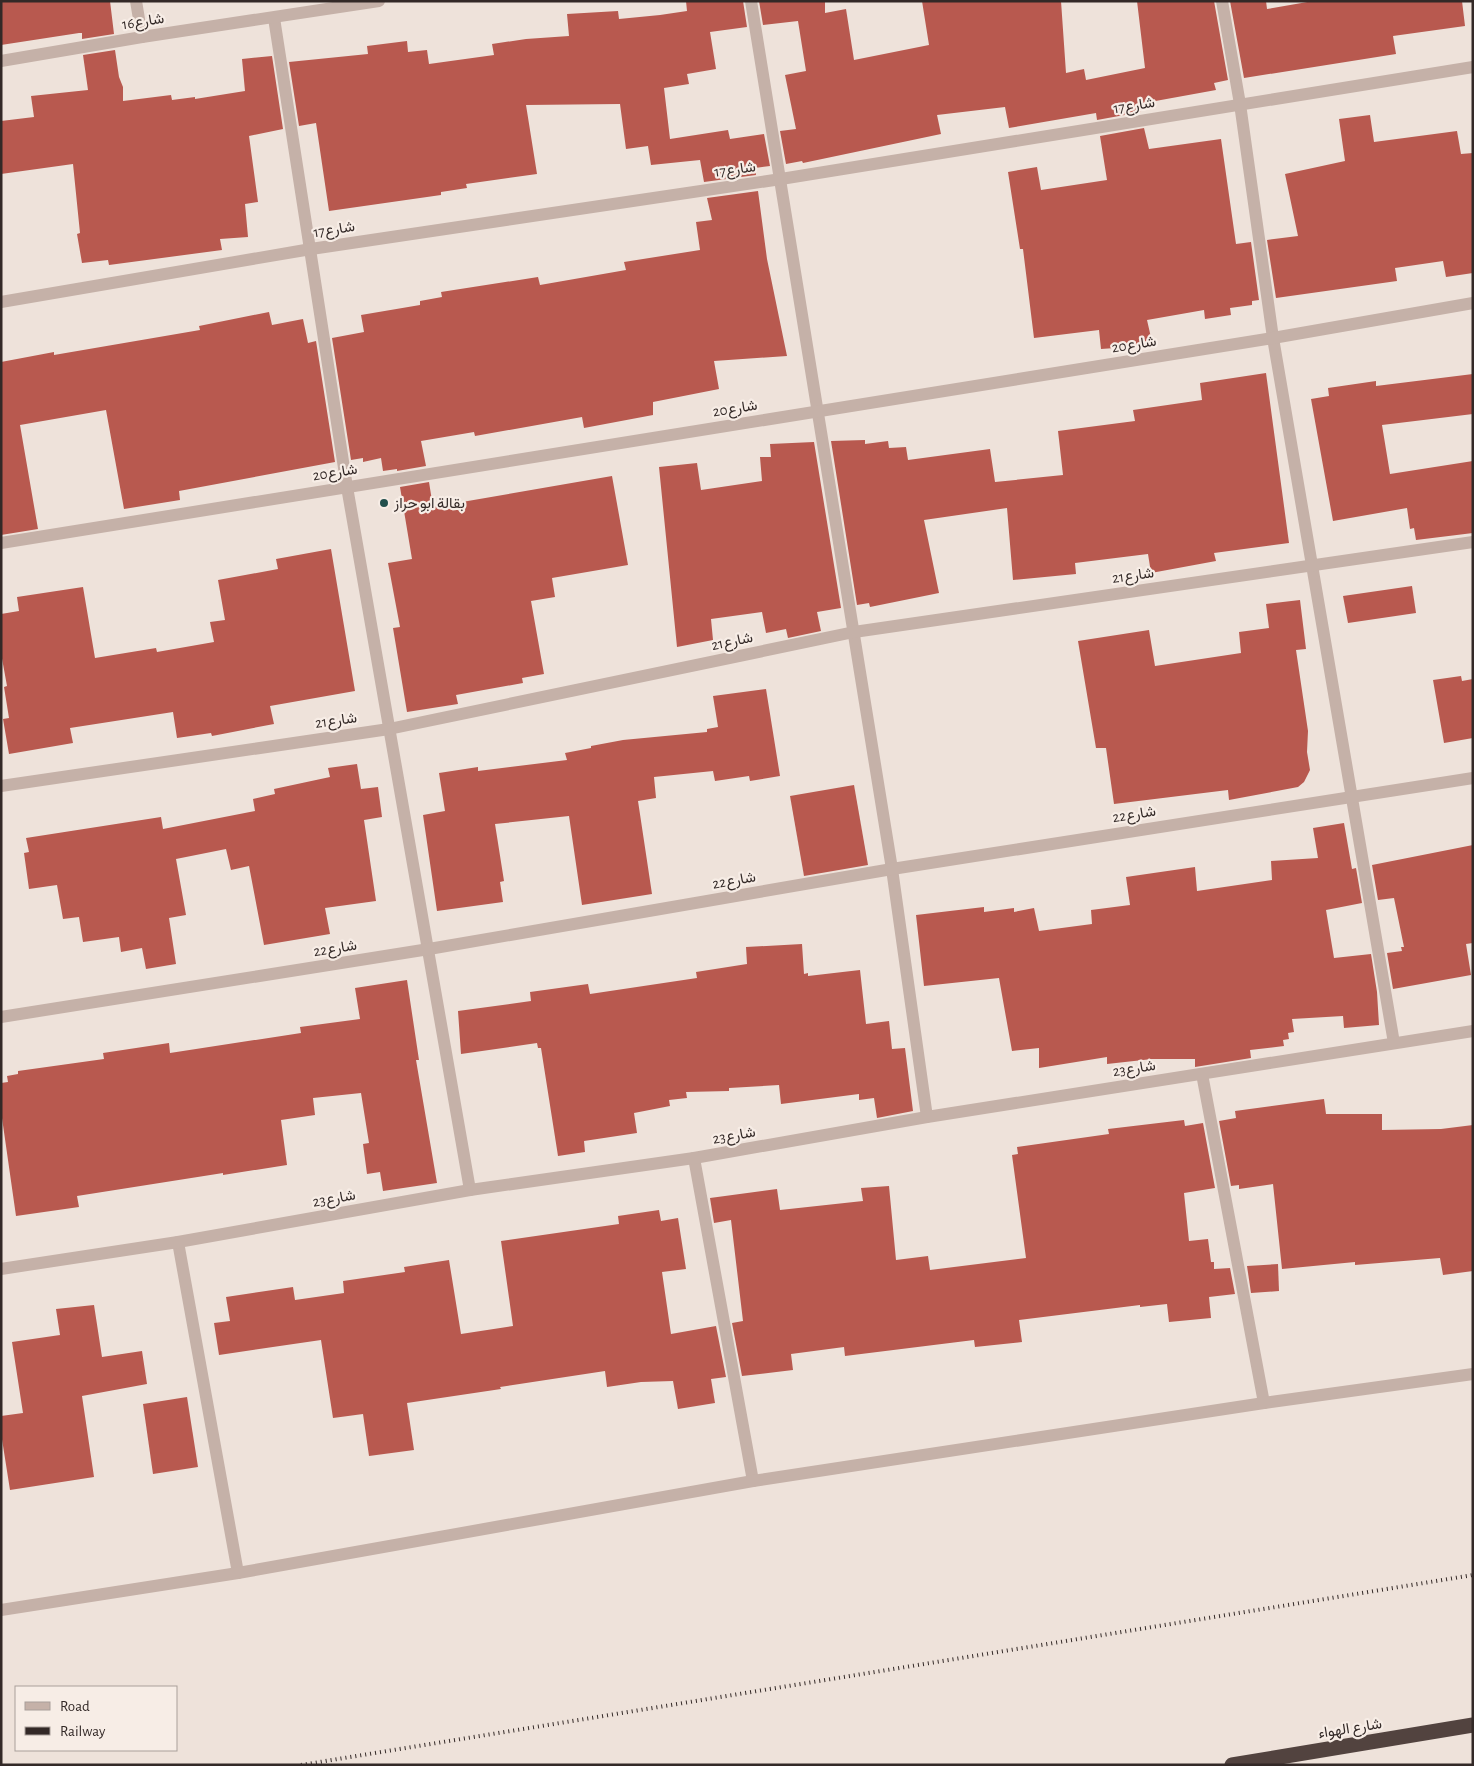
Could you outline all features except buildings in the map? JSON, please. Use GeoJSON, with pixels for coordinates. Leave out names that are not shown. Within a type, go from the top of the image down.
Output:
{"type":"FeatureCollection","features":[{"type":"Feature","properties":{"kind":"highway","name":"شارع الهواء"},"geometry":{"type":"LineString","coordinates":[[1232,1765],[1473,1725]]}},
{"type":"Feature","properties":{"kind":"street"},"geometry":{"type":"LineString","coordinates":[[136,1],[142,37]]}},
{"type":"Feature","properties":{"kind":"street","name":"شارع16"},"geometry":{"type":"LineString","coordinates":[[1,61],[142,37],[379,1]]}},
{"type":"Feature","properties":{"kind":"street"},"geometry":{"type":"LineString","coordinates":[[751,1],[892,869],[927,1117]]}},
{"type":"Feature","properties":{"kind":"street"},"geometry":{"type":"LineString","coordinates":[[1222,1],[1240,104],[1273,338],[1394,1043]]}},
{"type":"Feature","properties":{"kind":"street"},"geometry":{"type":"LineString","coordinates":[[274,18],[312,249],[347,486],[470,1190]]}},
{"type":"Feature","properties":{"kind":"street","name":"شارع17"},"geometry":{"type":"LineString","coordinates":[[1,302],[312,249],[781,179],[1473,67]]}},
{"type":"Feature","properties":{"kind":"street","name":"شارع20"},"geometry":{"type":"LineString","coordinates":[[1,543],[347,486],[818,412],[1473,304]]}},
{"type":"Feature","properties":{"kind":"street","name":"شارع21"},"geometry":{"type":"LineString","coordinates":[[1,786],[388,729],[854,632],[1473,542]]}},
{"type":"Feature","properties":{"kind":"street","name":"شارع22"},"geometry":{"type":"LineString","coordinates":[[1,1017],[429,949],[892,869],[1473,778]]}},
{"type":"Feature","properties":{"kind":"street","name":"شارع23"},"geometry":{"type":"LineString","coordinates":[[1,1269],[178,1242],[470,1190],[694,1158],[927,1117],[1473,1031]]}},
{"type":"Feature","properties":{"kind":"street"},"geometry":{"type":"LineString","coordinates":[[1202,1074],[1264,1403]]}},
{"type":"Feature","properties":{"kind":"street"},"geometry":{"type":"LineString","coordinates":[[694,1158],[753,1481]]}},
{"type":"Feature","properties":{"kind":"street"},"geometry":{"type":"LineString","coordinates":[[178,1242],[238,1573]]}},
{"type":"Feature","properties":{"kind":"street"},"geometry":{"type":"LineString","coordinates":[[1,1610],[238,1573],[753,1481],[1264,1403],[1473,1374]]}},
{"type":"Feature","properties":{"kind":"railway"},"geometry":{"type":"LineString","coordinates":[[301,1765],[1473,1575]]}},
{"type":"Feature","properties":{"kind":"place","name":"بقالة ابو حراز"},"geometry":{"type":"Point","coordinates":[384,503]}}]}
